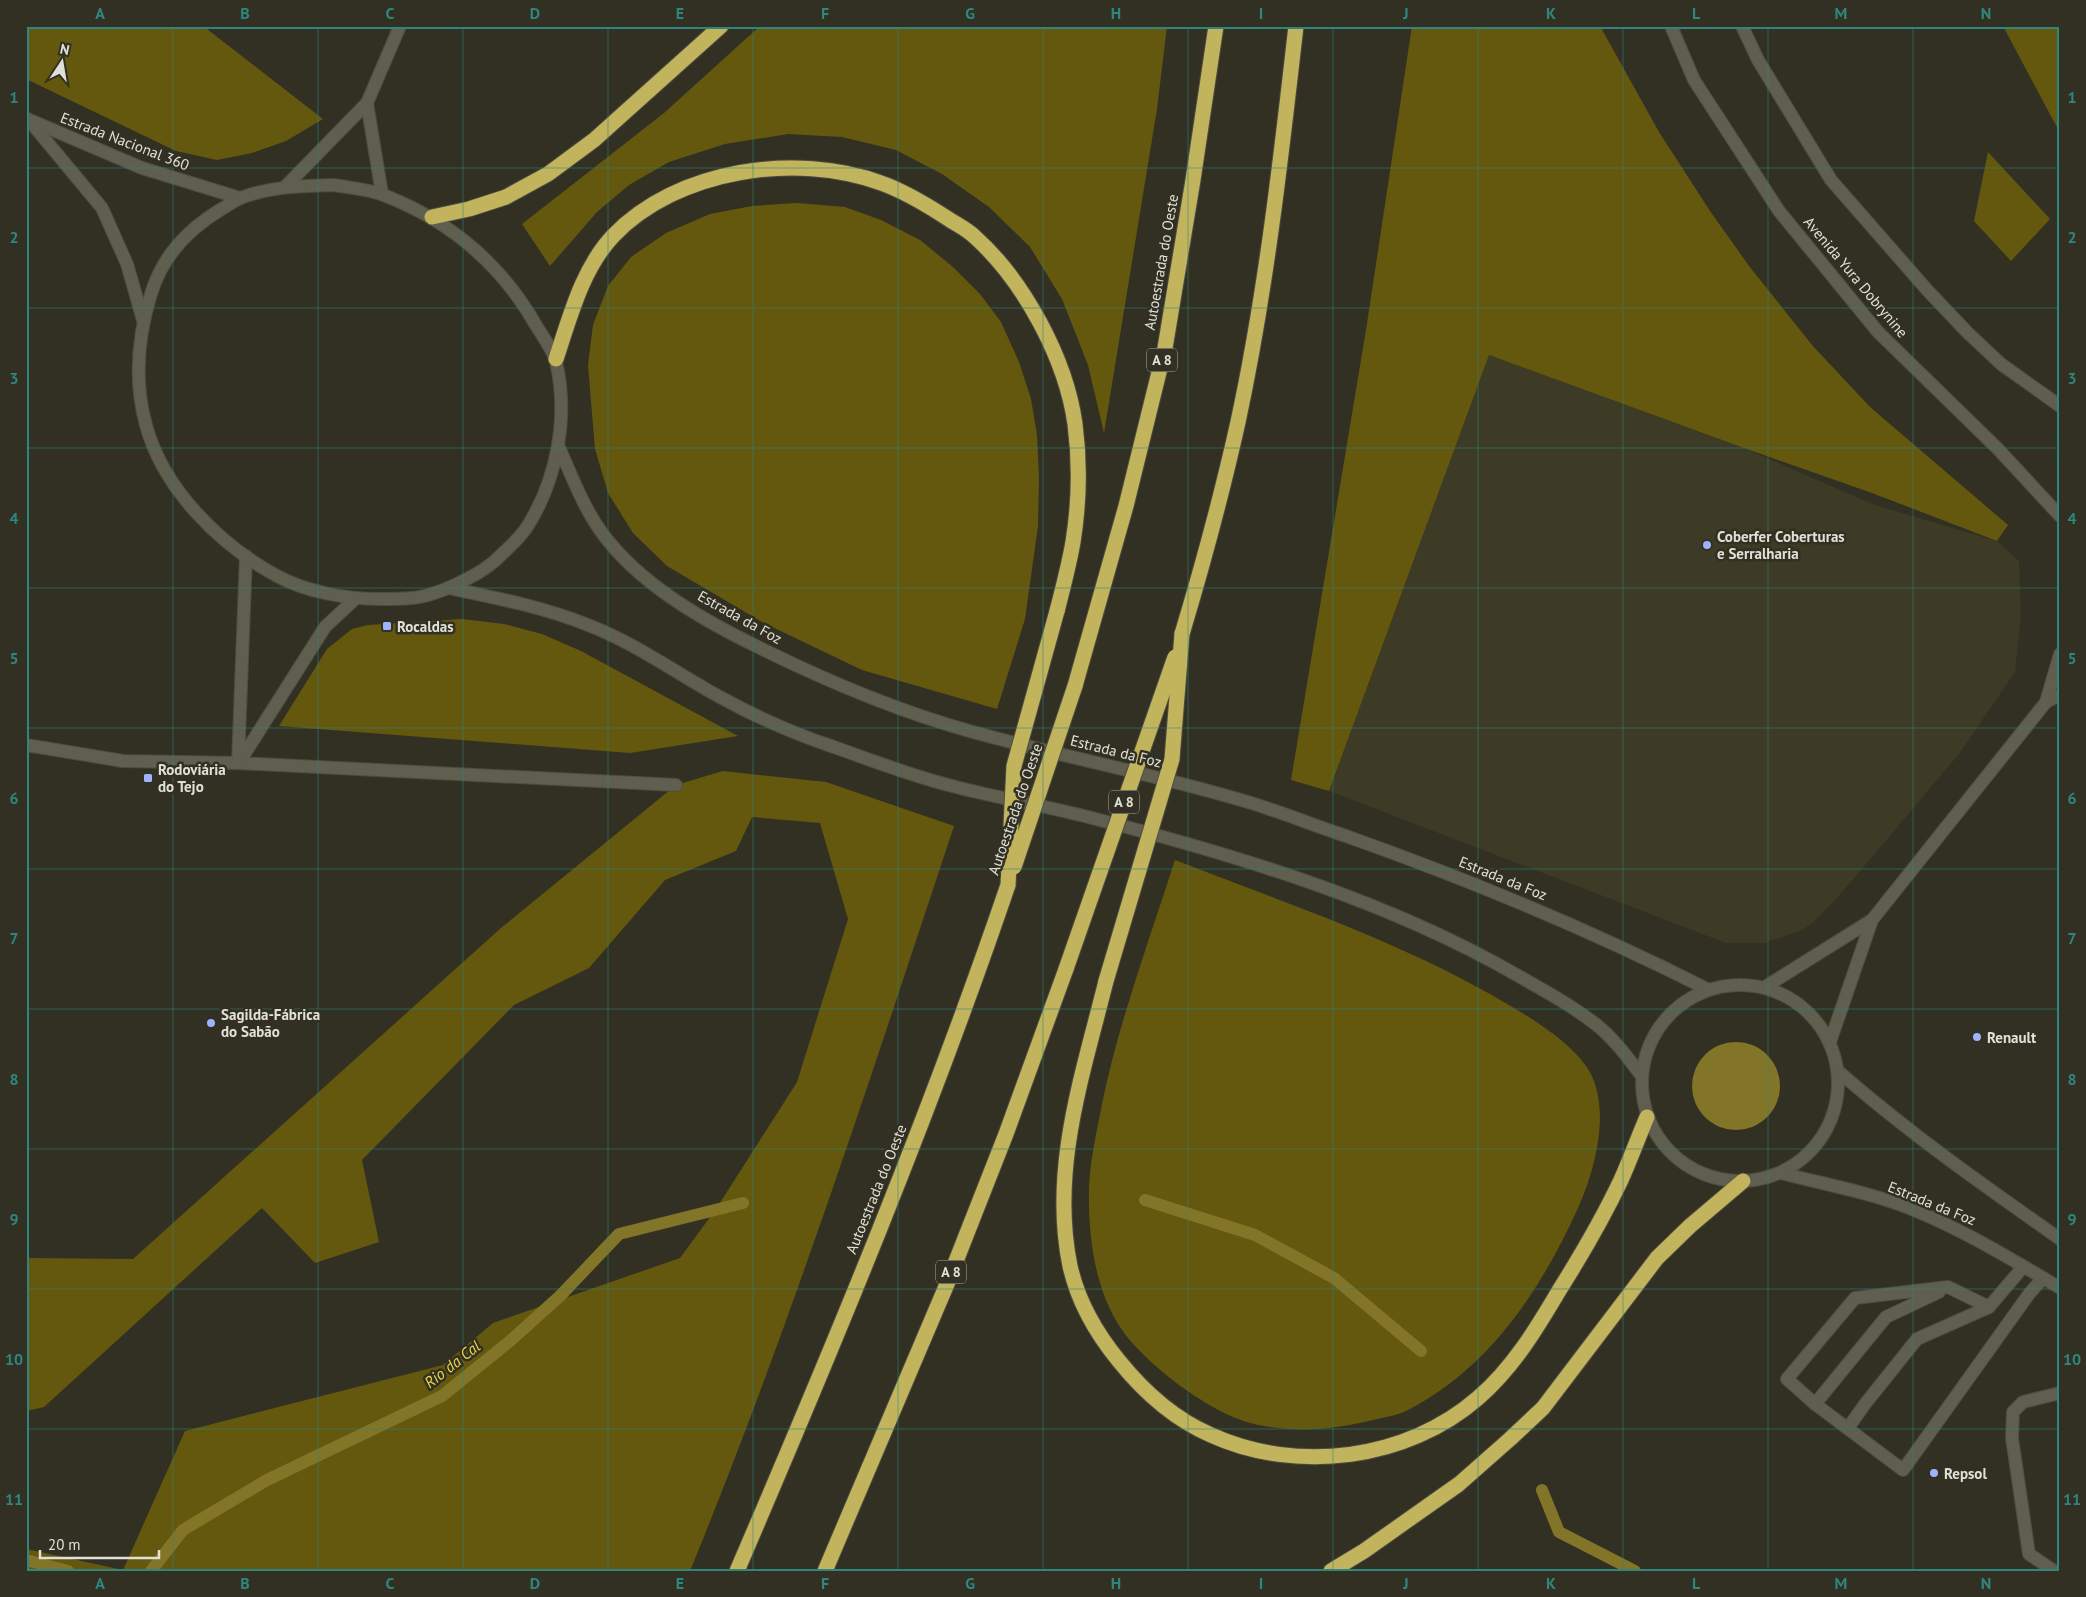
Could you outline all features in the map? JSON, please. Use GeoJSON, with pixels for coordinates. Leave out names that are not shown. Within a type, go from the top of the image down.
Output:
{"type":"FeatureCollection","features":[{"type":"Feature","properties":{"kind":"highway"},"geometry":{"type":"LineString","coordinates":[[432,218],[506,197],[548,174],[594,140],[720,26]]}},
{"type":"Feature","properties":{"kind":"highway","name":"Autoestrada do Oeste"},"geometry":{"type":"LineString","coordinates":[[737,1571],[906,1164],[972,992],[1075,686],[1126,506],[1165,348],[1216,26]]}},
{"type":"Feature","properties":{"kind":"highway","name":"A 8"},"geometry":{"type":"LineString","coordinates":[[825,1571],[947,1284],[1006,1134],[1066,969],[1182,634],[1212,534],[1238,421],[1255,330],[1279,169],[1296,26]]}},
{"type":"Feature","properties":{"kind":"highway"},"geometry":{"type":"LineString","coordinates":[[556,359],[573,306],[594,262],[614,236],[644,210],[694,184],[738,172],[776,168],[828,170],[881,182],[927,204],[974,236],[1009,274],[1039,318],[1064,377],[1075,424],[1078,479],[1073,541],[1057,611],[1014,766],[1008,885]]}},
{"type":"Feature","properties":{"kind":"highway"},"geometry":{"type":"LineString","coordinates":[[1182,634],[1172,758],[1106,981],[1071,1123],[1064,1170],[1063,1217],[1071,1268],[1085,1310],[1107,1347],[1137,1383],[1168,1411],[1211,1435],[1255,1450],[1309,1457],[1357,1454],[1405,1442],[1445,1422],[1478,1398],[1506,1370],[1538,1326],[1592,1235],[1621,1178],[1647,1117]]}},
{"type":"Feature","properties":{"kind":"highway"},"geometry":{"type":"LineString","coordinates":[[1331,1571],[1364,1551],[1459,1484],[1510,1440],[1549,1400],[1657,1258],[1690,1226],[1743,1182]]}},
{"type":"Feature","properties":{"kind":"main road"},"geometry":{"type":"LineString","coordinates":[[286,186],[367,103],[400,26]]}},
{"type":"Feature","properties":{"kind":"main road","name":"Avenida Yura Dobrynine"},"geometry":{"type":"LineString","coordinates":[[1671,26],[1694,80],[1779,211],[1878,332],[1998,449],[2060,516]]}},
{"type":"Feature","properties":{"kind":"main road"},"geometry":{"type":"LineString","coordinates":[[1742,26],[1758,60],[1831,180],[1928,292],[1968,333],[2001,364],[2060,406]]}},
{"type":"Feature","properties":{"kind":"main road"},"geometry":{"type":"LineString","coordinates":[[367,103],[382,194]]}},
{"type":"Feature","properties":{"kind":"main road","name":"Estrada Nacional 360"},"geometry":{"type":"LineString","coordinates":[[27,119],[142,168],[240,198]]}},
{"type":"Feature","properties":{"kind":"main road","name":"Estrada Nacional 360"},"geometry":{"type":"LineString","coordinates":[[27,119],[102,208],[128,264],[143,320]]}},
{"type":"Feature","properties":{"kind":"main road"},"geometry":{"type":"LineString","coordinates":[[334,185],[382,194],[432,218],[471,245],[504,277],[530,313],[556,359],[562,402],[558,445],[546,493],[526,530],[494,562],[449,588],[415,598],[355,599],[314,589],[280,577],[246,556],[214,529],[184,499],[163,466],[146,426],[139,388],[139,352],[143,320],[155,282],[171,251],[199,223],[240,198],[286,186],[334,185]]}},
{"type":"Feature","properties":{"kind":"main road","name":"Estrada da Foz"},"geometry":{"type":"LineString","coordinates":[[558,445],[581,494],[602,532],[634,567],[677,601],[729,633],[798,667],[866,696],[971,731],[1236,798],[1437,868],[1648,959],[1709,990]]}},
{"type":"Feature","properties":{"kind":"main road"},"geometry":{"type":"LineString","coordinates":[[238,763],[246,556]]}},
{"type":"Feature","properties":{"kind":"main road"},"geometry":{"type":"LineString","coordinates":[[449,588],[531,605],[590,626],[642,651],[722,698],[781,726],[831,746],[949,786],[1091,818],[1223,855],[1319,886],[1407,920],[1484,956],[1550,994],[1599,1026],[1622,1050],[1641,1075]]}},
{"type":"Feature","properties":{"kind":"main road"},"geometry":{"type":"LineString","coordinates":[[238,763],[324,627],[355,599]]}},
{"type":"Feature","properties":{"kind":"main road"},"geometry":{"type":"LineString","coordinates":[[1765,987],[1872,920],[2046,702],[2060,654]]}},
{"type":"Feature","properties":{"kind":"main road"},"geometry":{"type":"LineString","coordinates":[[2046,702],[2060,695]]}},
{"type":"Feature","properties":{"kind":"main road"},"geometry":{"type":"LineString","coordinates":[[26,745],[123,761],[238,763],[676,785]]}},
{"type":"Feature","properties":{"kind":"main road"},"geometry":{"type":"LineString","coordinates":[[1830,1042],[1872,920]]}},
{"type":"Feature","properties":{"kind":"main road"},"geometry":{"type":"LineString","coordinates":[[1736,985],[1765,987],[1791,998],[1814,1017],[1830,1042],[1838,1070],[1837,1102],[1826,1131],[1807,1156],[1781,1173],[1763,1179],[1743,1182],[1713,1178],[1685,1164],[1662,1144],[1647,1117],[1642,1096],[1641,1075],[1648,1047],[1662,1022],[1683,1002],[1709,990],[1736,985]]}},
{"type":"Feature","properties":{"kind":"main road"},"geometry":{"type":"LineString","coordinates":[[1838,1070],[1900,1124],[1961,1170],[2060,1239]]}},
{"type":"Feature","properties":{"kind":"main road","name":"Estrada da Foz"},"geometry":{"type":"LineString","coordinates":[[1781,1173],[1885,1200],[1910,1209],[1972,1237],[2060,1288]]}},
{"type":"Feature","properties":{"kind":"main road"},"geometry":{"type":"LineString","coordinates":[[1848,1428],[1917,1339],[1989,1307],[2023,1267]]}},
{"type":"Feature","properties":{"kind":"main road"},"geometry":{"type":"LineString","coordinates":[[1989,1307],[1948,1287],[1855,1298],[1787,1379],[1815,1404],[1903,1470],[2029,1294],[2043,1278]]}},
{"type":"Feature","properties":{"kind":"main road"},"geometry":{"type":"LineString","coordinates":[[1815,1404],[1886,1317],[1948,1287]]}},
{"type":"Feature","properties":{"kind":"main road"},"geometry":{"type":"LineString","coordinates":[[2054,1571],[2029,1554],[2012,1438],[2013,1412],[2023,1402],[2060,1393]]}},
{"type":"Feature","properties":{"kind":"shaded area"},"geometry":{"type":"Polygon","coordinates":[[[26,26],[203,26],[323,119],[286,141],[252,153],[217,160],[176,151],[26,79],[26,26]]]}},
{"type":"Feature","properties":{"kind":"shaded area"},"geometry":{"type":"Polygon","coordinates":[[[760,26],[1167,26],[1157,109],[1104,433],[1088,365],[1062,299],[1030,247],[989,207],[942,174],[896,150],[842,137],[788,134],[725,144],[669,162],[629,185],[597,212],[550,266],[522,224],[664,113],[760,26]]]}},
{"type":"Feature","properties":{"kind":"shaded area"},"geometry":{"type":"Polygon","coordinates":[[[1412,26],[1600,26],[1659,132],[1710,211],[1749,266],[1812,345],[1870,407],[2008,525],[1997,541],[1872,493],[1489,355],[1329,791],[1291,780],[1366,330],[1412,26]]]}},
{"type":"Feature","properties":{"kind":"shaded area"},"geometry":{"type":"Polygon","coordinates":[[[2003,26],[2060,26],[2060,133],[2003,26]]]}},
{"type":"Feature","properties":{"kind":"shaded area"},"geometry":{"type":"Polygon","coordinates":[[[1988,152],[2050,219],[2011,261],[1974,221],[1988,152]]]}},
{"type":"Feature","properties":{"kind":"shaded area"},"geometry":{"type":"Polygon","coordinates":[[[797,203],[845,207],[881,220],[920,240],[953,267],[980,294],[1001,322],[1019,362],[1031,399],[1037,435],[1039,477],[1038,526],[1025,619],[997,709],[862,670],[762,622],[667,566],[633,533],[608,493],[595,449],[588,365],[593,325],[608,286],[631,257],[666,233],[710,214],[752,206],[797,203]]]}},
{"type":"Feature","properties":{"kind":"shaded area"},"geometry":{"type":"Polygon","coordinates":[[[1489,355],[1744,448],[1875,505],[1997,541],[2019,561],[2021,615],[2015,672],[1959,754],[1845,889],[1815,921],[1802,930],[1765,943],[1726,943],[1329,791],[1489,355]]]}},
{"type":"Feature","properties":{"kind":"shaded area"},"geometry":{"type":"Polygon","coordinates":[[[462,619],[504,624],[542,634],[581,651],[738,736],[630,753],[279,726],[327,649],[352,629],[368,625],[462,619]]]}},
{"type":"Feature","properties":{"kind":"shaded area"},"geometry":{"type":"Polygon","coordinates":[[[723,771],[826,782],[954,826],[796,1294],[727,1479],[690,1571],[26,1571],[26,1549],[123,1570],[185,1431],[443,1365],[493,1323],[680,1258],[716,1209],[797,1082],[848,919],[820,823],[752,817],[736,851],[665,880],[589,968],[514,1005],[362,1160],[379,1242],[315,1263],[262,1208],[44,1407],[26,1411],[26,1258],[133,1259],[501,928],[676,785],[723,771]]]}},
{"type":"Feature","properties":{"kind":"shaded area"},"geometry":{"type":"Polygon","coordinates":[[[1175,860],[1342,924],[1463,979],[1525,1015],[1561,1040],[1581,1059],[1595,1084],[1600,1120],[1595,1158],[1578,1208],[1547,1269],[1509,1325],[1487,1350],[1462,1374],[1435,1394],[1402,1413],[1342,1426],[1310,1429],[1263,1426],[1231,1416],[1195,1396],[1159,1369],[1144,1355],[1130,1341],[1120,1327],[1104,1295],[1094,1260],[1090,1224],[1089,1188],[1092,1156],[1117,1042],[1175,860]]]}},
{"type":"Feature","properties":{"kind":"shaded area"},"geometry":{"type":"Polygon","coordinates":[[[1736,1042],[1753,1045],[1767,1055],[1777,1069],[1780,1086],[1777,1103],[1767,1117],[1753,1127],[1736,1130],[1719,1127],[1705,1117],[1695,1103],[1692,1086],[1695,1069],[1705,1055],[1719,1045],[1736,1042]]]}},
{"type":"Feature","properties":{"kind":"waterway"},"geometry":{"type":"LineString","coordinates":[[1145,1200],[1255,1235],[1334,1278],[1421,1351]]}},
{"type":"Feature","properties":{"kind":"waterway","name":"Rio da Cal"},"geometry":{"type":"LineString","coordinates":[[151,1571],[183,1530],[267,1480],[442,1396],[510,1341],[560,1296],[619,1234],[743,1203]]}},
{"type":"Feature","properties":{"kind":"waterway","name":"Rio da Cal"},"geometry":{"type":"LineString","coordinates":[[1542,1490],[1559,1532],[1635,1571]]}},
{"type":"Feature","properties":{"kind":"waterway","name":"Rio da Cal"},"geometry":{"type":"LineString","coordinates":[[26,1560],[68,1571]]}},
{"type":"Feature","properties":{"kind":"place","name":"Coberfer Coberturas e Serralharia"},"geometry":{"type":"Point","coordinates":[1707,545]}},
{"type":"Feature","properties":{"kind":"place","name":"Rocaldas"},"geometry":{"type":"Point","coordinates":[387,626]}},
{"type":"Feature","properties":{"kind":"place","name":"Rodoviária do Tejo"},"geometry":{"type":"Point","coordinates":[148,778]}},
{"type":"Feature","properties":{"kind":"place","name":"Sagilda-Fábrica do Sabão"},"geometry":{"type":"Point","coordinates":[211,1023]}},
{"type":"Feature","properties":{"kind":"place","name":"Renault"},"geometry":{"type":"Point","coordinates":[1977,1037]}},
{"type":"Feature","properties":{"kind":"place","name":"Repsol"},"geometry":{"type":"Point","coordinates":[1934,1473]}}]}
